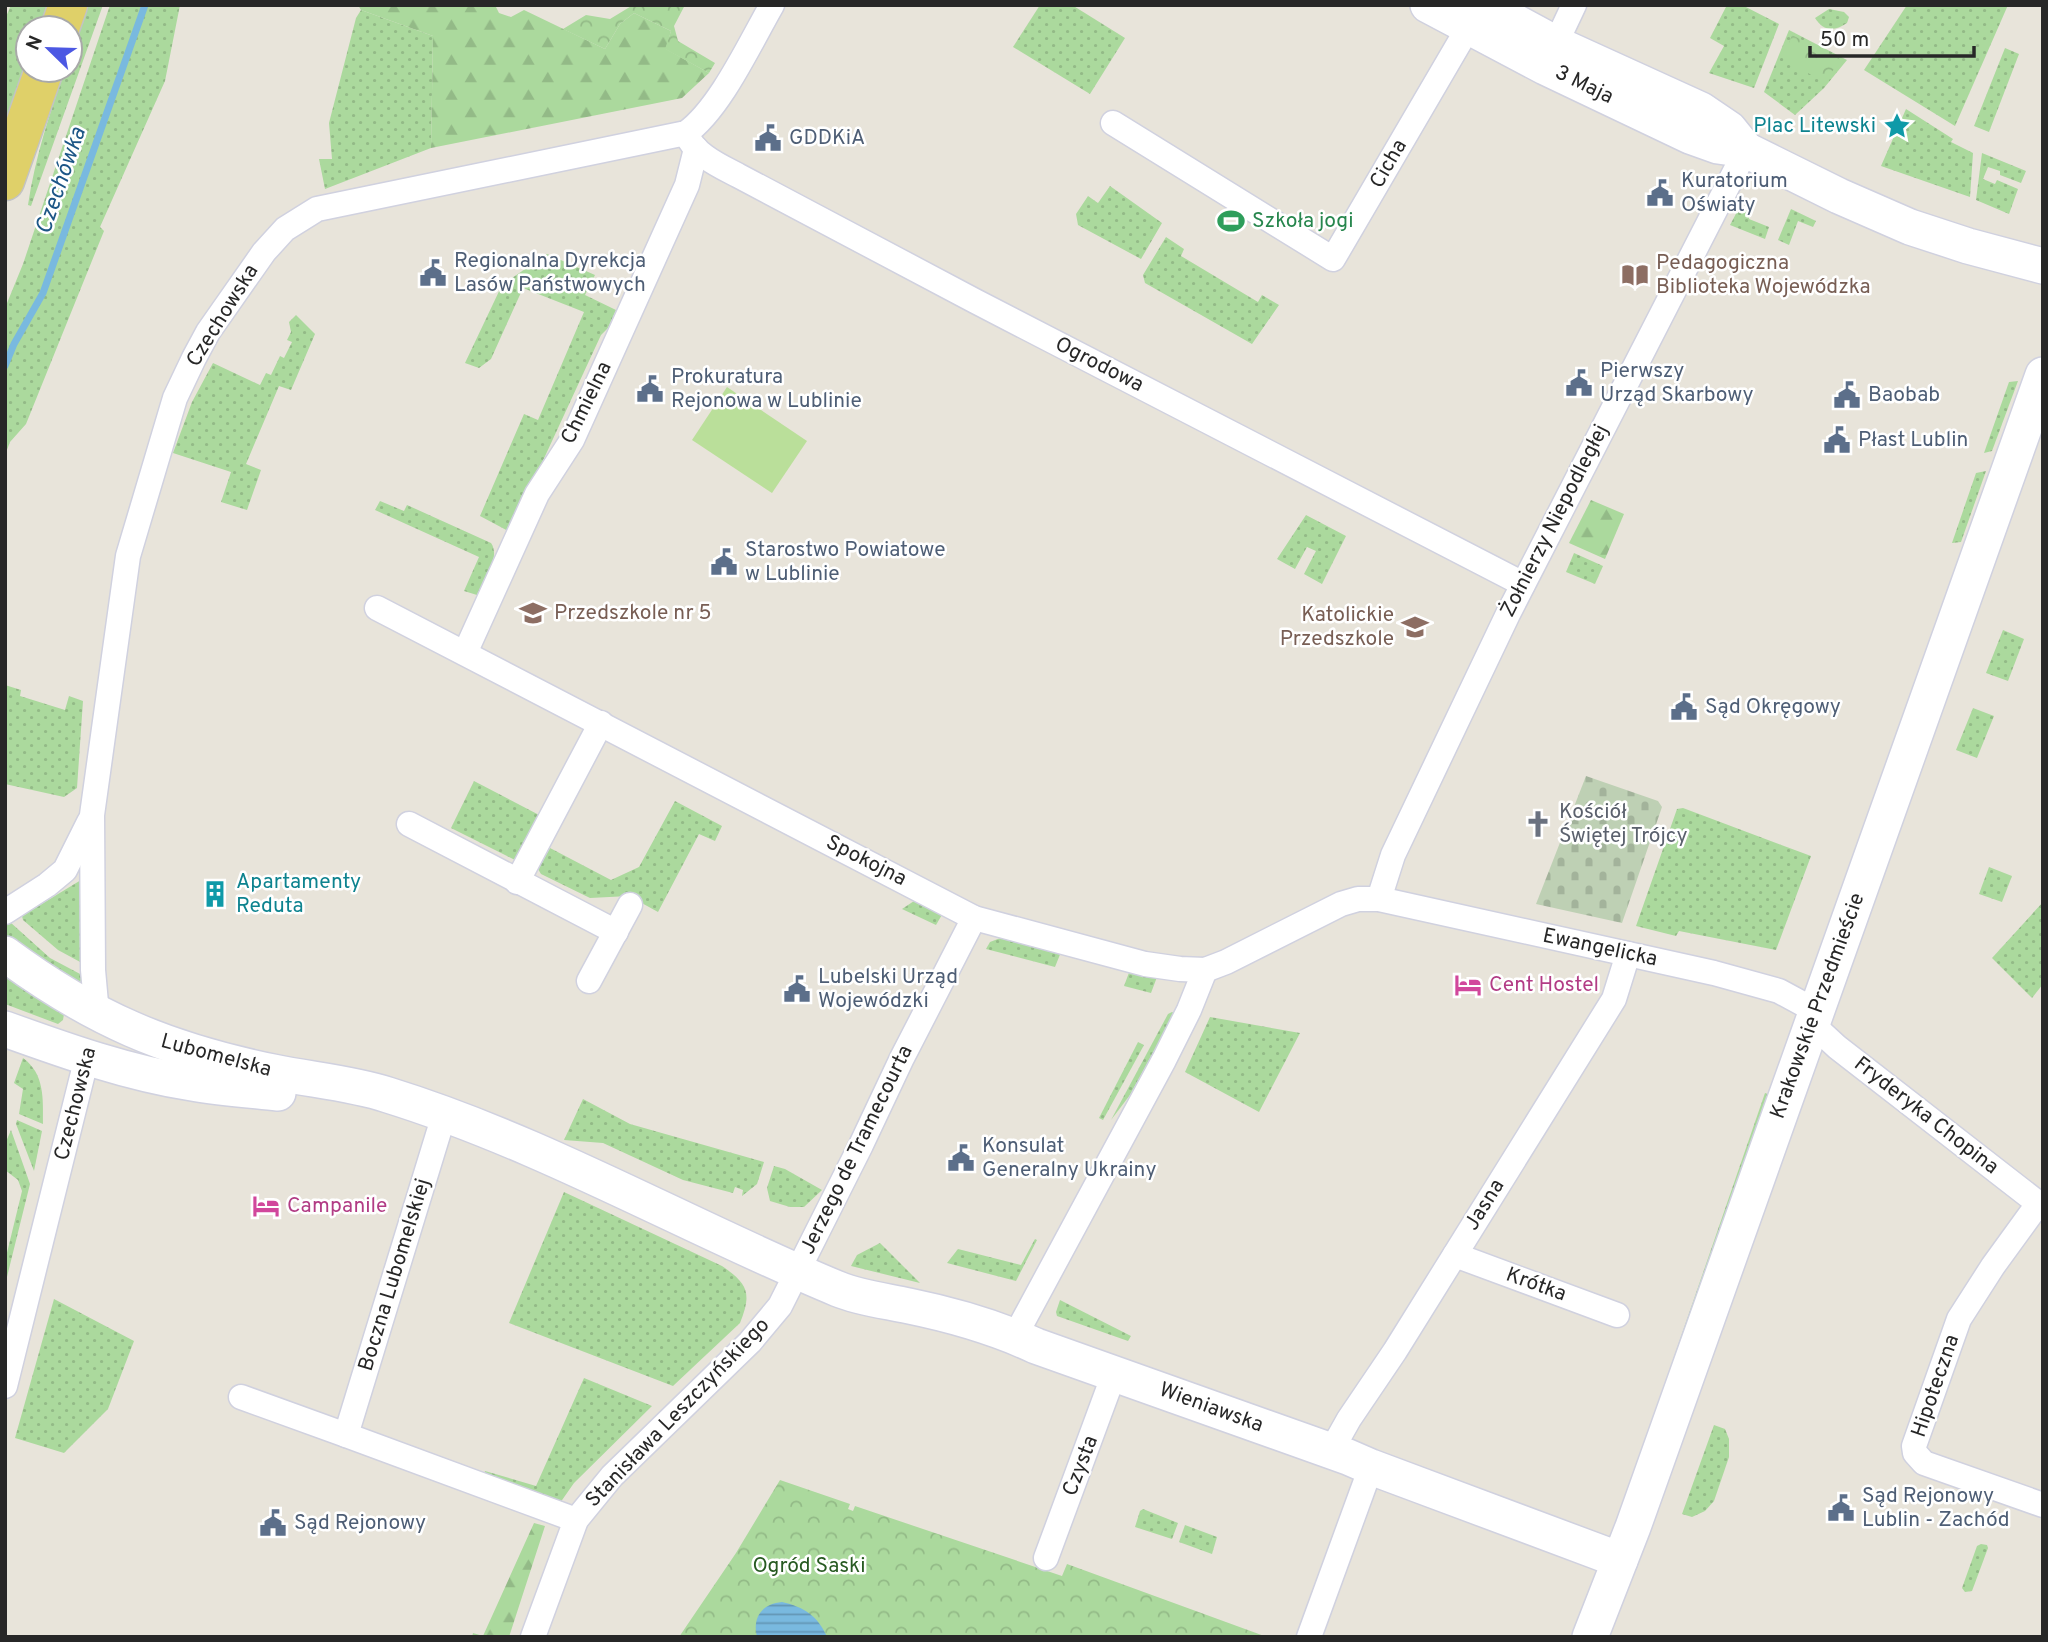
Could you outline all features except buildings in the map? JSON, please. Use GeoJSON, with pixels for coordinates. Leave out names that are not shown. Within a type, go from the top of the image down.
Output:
{"type":"FeatureCollection","features":[{"type":"Feature","properties":{"kind":"main road"},"geometry":{"type":"LineString","coordinates":[[5,181],[39,84]]}},
{"type":"Feature","properties":{"kind":"street"},"geometry":{"type":"LineString","coordinates":[[691,141],[772,5]]}},
{"type":"Feature","properties":{"kind":"street","name":"3 Maja"},"geometry":{"type":"LineString","coordinates":[[1428,5],[1476,17],[1551,55],[1701,110],[1729,129],[1746,150],[1839,196],[1910,226],[1968,246],[2043,266]]}},
{"type":"Feature","properties":{"kind":"street"},"geometry":{"type":"LineString","coordinates":[[1551,55],[1574,5]]}},
{"type":"Feature","properties":{"kind":"street","name":"Cicha"},"geometry":{"type":"LineString","coordinates":[[1113,123],[1333,259],[1476,17]]}},
{"type":"Feature","properties":{"kind":"street","name":"Ogrodowa"},"geometry":{"type":"LineString","coordinates":[[691,141],[706,158],[739,176],[1523,584]]}},
{"type":"Feature","properties":{"kind":"street","name":"Chmielna"},"geometry":{"type":"LineString","coordinates":[[465,653],[537,494],[572,440],[687,185],[691,141]]}},
{"type":"Feature","properties":{"kind":"street","name":"Czechowska"},"geometry":{"type":"LineString","coordinates":[[5,1387],[97,1014],[93,970],[92,815],[128,556],[175,398],[208,332],[264,252],[285,229],[317,209],[691,141]]}},
{"type":"Feature","properties":{"kind":"street","name":"Żołnierzy Niepodległej"},"geometry":{"type":"LineString","coordinates":[[1380,899],[1393,855],[1523,584],[1746,150]]}},
{"type":"Feature","properties":{"kind":"street","name":"Krakowskie Przedmieście"},"geometry":{"type":"LineString","coordinates":[[1590,1637],[1620,1560],[2043,375]]}},
{"type":"Feature","properties":{"kind":"street","name":"Spokojna"},"geometry":{"type":"LineString","coordinates":[[377,608],[974,918],[1145,964],[1205,970],[1341,904],[1358,899],[1380,899]]}},
{"type":"Feature","properties":{"kind":"street"},"geometry":{"type":"LineString","coordinates":[[517,882],[601,723]]}},
{"type":"Feature","properties":{"kind":"street","name":"Czechowska"},"geometry":{"type":"LineString","coordinates":[[5,912],[65,870],[92,815]]}},
{"type":"Feature","properties":{"kind":"street"},"geometry":{"type":"LineString","coordinates":[[409,824],[616,932]]}},
{"type":"Feature","properties":{"kind":"street","name":"Ewangelicka"},"geometry":{"type":"LineString","coordinates":[[1380,899],[1765,986],[1779,991],[1814,1017]]}},
{"type":"Feature","properties":{"kind":"street"},"geometry":{"type":"LineString","coordinates":[[589,981],[630,905]]}},
{"type":"Feature","properties":{"kind":"street","name":"Jerzego de Tramecourta"},"geometry":{"type":"LineString","coordinates":[[798,1271],[974,918]]}},
{"type":"Feature","properties":{"kind":"street","name":"Lubomelska"},"geometry":{"type":"LineString","coordinates":[[5,954],[61,993],[142,1035],[200,1055],[386,1094],[510,1142],[798,1271]]}},
{"type":"Feature","properties":{"kind":"street","name":"Jasna"},"geometry":{"type":"LineString","coordinates":[[1331,1451],[1614,999],[1628,954]]}},
{"type":"Feature","properties":{"kind":"street"},"geometry":{"type":"LineString","coordinates":[[1015,1336],[1164,1060],[1205,970]]}},
{"type":"Feature","properties":{"kind":"street","name":"Fryderyka Chopina"},"geometry":{"type":"LineString","coordinates":[[1814,1017],[1838,1047],[2041,1206]]}},
{"type":"Feature","properties":{"kind":"street","name":"Lubomelska"},"geometry":{"type":"LineString","coordinates":[[5,1029],[87,1058],[193,1084],[349,1099],[444,1115]]}},
{"type":"Feature","properties":{"kind":"street","name":"Boczna Lubomelskiej"},"geometry":{"type":"LineString","coordinates":[[346,1436],[444,1115]]}},
{"type":"Feature","properties":{"kind":"street","name":"Hipoteczna"},"geometry":{"type":"LineString","coordinates":[[2041,1206],[1993,1266],[1959,1319],[1914,1446],[1915,1453],[1924,1462],[2043,1505]]}},
{"type":"Feature","properties":{"kind":"street","name":"Krótka"},"geometry":{"type":"LineString","coordinates":[[1455,1255],[1617,1315]]}},
{"type":"Feature","properties":{"kind":"street","name":"Wieniawska"},"geometry":{"type":"LineString","coordinates":[[798,1271],[850,1293],[975,1322],[1015,1336],[1620,1560]]}},
{"type":"Feature","properties":{"kind":"street","name":"Stanisława Leszczyńskiego"},"geometry":{"type":"LineString","coordinates":[[533,1637],[576,1520],[612,1476],[761,1330],[785,1298],[798,1271]]}},
{"type":"Feature","properties":{"kind":"street","name":"Czysta"},"geometry":{"type":"LineString","coordinates":[[1046,1558],[1114,1374]]}},
{"type":"Feature","properties":{"kind":"street"},"geometry":{"type":"LineString","coordinates":[[241,1397],[576,1520]]}},
{"type":"Feature","properties":{"kind":"street"},"geometry":{"type":"LineString","coordinates":[[1309,1637],[1371,1467]]}},
{"type":"Feature","properties":{"kind":"green space"},"geometry":{"type":"Polygon","coordinates":[[[11,5],[47,5],[44,14],[14,14],[14,84],[19,84],[5,124],[5,19],[11,5]]]}},
{"type":"Feature","properties":{"kind":"green space"},"geometry":{"type":"Polygon","coordinates":[[[88,5],[103,5],[84,58],[84,16],[88,5]]]}},
{"type":"Feature","properties":{"kind":"green space"},"geometry":{"type":"Polygon","coordinates":[[[110,5],[180,5],[165,81],[100,227],[104,231],[26,424],[10,442],[5,455],[5,308],[23,264],[110,5]]]}},
{"type":"Feature","properties":{"kind":"green space"},"geometry":{"type":"Polygon","coordinates":[[[358,5],[495,5],[499,13],[511,17],[524,10],[605,49],[620,24],[634,13],[671,31],[666,49],[709,73],[682,98],[431,148],[433,36],[361,10],[358,5]]]}},
{"type":"Feature","properties":{"kind":"green space"},"geometry":{"type":"Polygon","coordinates":[[[633,5],[685,5],[674,26],[678,41],[715,63],[709,73],[665,49],[671,31],[634,13],[620,24],[605,49],[563,29],[586,15],[610,19],[633,5]]]}},
{"type":"Feature","properties":{"kind":"green space"},"geometry":{"type":"Polygon","coordinates":[[[1040,5],[1072,5],[1125,38],[1090,94],[1013,47],[1040,5]]]}},
{"type":"Feature","properties":{"kind":"green space"},"geometry":{"type":"Polygon","coordinates":[[[1727,5],[1742,5],[1779,24],[1754,88],[1709,73],[1724,46],[1710,38],[1727,5]]]}},
{"type":"Feature","properties":{"kind":"green space"},"geometry":{"type":"Polygon","coordinates":[[[1907,5],[2008,5],[1955,126],[1864,70],[1907,5]]]}},
{"type":"Feature","properties":{"kind":"green space"},"geometry":{"type":"Polygon","coordinates":[[[1829,9],[1844,12],[1849,17],[1847,23],[1833,29],[1822,26],[1815,18],[1829,9]]]}},
{"type":"Feature","properties":{"kind":"green space"},"geometry":{"type":"Polygon","coordinates":[[[361,10],[433,36],[431,148],[325,189],[319,159],[332,159],[329,123],[356,18],[361,10]]]}},
{"type":"Feature","properties":{"kind":"green space"},"geometry":{"type":"Polygon","coordinates":[[[1789,30],[1847,60],[1824,88],[1795,115],[1764,92],[1789,30]]]}},
{"type":"Feature","properties":{"kind":"green space"},"geometry":{"type":"Polygon","coordinates":[[[1792,35],[1841,60],[1824,82],[1783,59],[1792,35]]]}},
{"type":"Feature","properties":{"kind":"green space"},"geometry":{"type":"Polygon","coordinates":[[[2005,48],[2019,54],[1989,132],[1974,126],[2005,48]]]}},
{"type":"Feature","properties":{"kind":"green space"},"geometry":{"type":"Polygon","coordinates":[[[60,84],[75,84],[31,206],[28,205],[34,170],[60,84]]]}},
{"type":"Feature","properties":{"kind":"green space"},"geometry":{"type":"Polygon","coordinates":[[[1906,109],[1953,139],[1951,142],[1973,153],[1970,197],[1881,166],[1906,109]]]}},
{"type":"Feature","properties":{"kind":"green space"},"geometry":{"type":"Polygon","coordinates":[[[1982,153],[2026,171],[2021,183],[1988,167],[1983,179],[1995,184],[1997,180],[2018,189],[2009,214],[1976,200],[1982,153]]]}},
{"type":"Feature","properties":{"kind":"green space"},"geometry":{"type":"Polygon","coordinates":[[[1110,186],[1162,223],[1141,259],[1078,225],[1076,214],[1088,196],[1098,203],[1110,186]]]}},
{"type":"Feature","properties":{"kind":"green space"},"geometry":{"type":"Polygon","coordinates":[[[1748,204],[1749,219],[1769,227],[1765,239],[1730,225],[1739,208],[1748,204]]]}},
{"type":"Feature","properties":{"kind":"green space"},"geometry":{"type":"Polygon","coordinates":[[[1791,209],[1816,221],[1813,227],[1798,221],[1789,245],[1778,240],[1791,209]]]}},
{"type":"Feature","properties":{"kind":"green space"},"geometry":{"type":"Polygon","coordinates":[[[1166,237],[1184,249],[1181,256],[1258,302],[1262,295],[1279,305],[1252,344],[1145,283],[1143,275],[1166,237]]]}},
{"type":"Feature","properties":{"kind":"green space"},"geometry":{"type":"Polygon","coordinates":[[[547,254],[595,275],[585,295],[616,310],[608,328],[601,335],[510,532],[480,516],[524,414],[538,420],[584,312],[523,288],[491,359],[479,368],[465,363],[502,285],[547,254]]]}},
{"type":"Feature","properties":{"kind":"green space"},"geometry":{"type":"Polygon","coordinates":[[[296,315],[315,334],[291,390],[279,386],[246,464],[261,470],[247,510],[221,502],[231,472],[173,453],[192,402],[213,363],[260,385],[266,373],[271,375],[280,356],[284,358],[292,342],[287,340],[291,332],[289,322],[296,315]]]}},
{"type":"Feature","properties":{"kind":"green space"},"geometry":{"type":"Polygon","coordinates":[[[2018,381],[1992,451],[1984,453],[2009,382],[2018,381]]]}},
{"type":"Feature","properties":{"kind":"green space"},"geometry":{"type":"Polygon","coordinates":[[[727,387],[807,441],[772,493],[692,440],[727,387]]]}},
{"type":"Feature","properties":{"kind":"green space"},"geometry":{"type":"Polygon","coordinates":[[[1986,471],[1961,542],[1952,543],[1976,473],[1986,471]]]}},
{"type":"Feature","properties":{"kind":"green space"},"geometry":{"type":"Polygon","coordinates":[[[1591,500],[1624,514],[1605,559],[1569,543],[1591,500]]]}},
{"type":"Feature","properties":{"kind":"green space"},"geometry":{"type":"Polygon","coordinates":[[[380,501],[404,511],[407,505],[491,543],[494,549],[493,562],[477,595],[464,591],[479,557],[375,510],[380,501]]]}},
{"type":"Feature","properties":{"kind":"green space"},"geometry":{"type":"Polygon","coordinates":[[[1306,515],[1346,536],[1322,584],[1304,574],[1316,551],[1307,547],[1295,569],[1277,559],[1306,515]]]}},
{"type":"Feature","properties":{"kind":"green space"},"geometry":{"type":"Polygon","coordinates":[[[1574,553],[1603,566],[1595,584],[1566,572],[1574,553]]]}},
{"type":"Feature","properties":{"kind":"green space"},"geometry":{"type":"Polygon","coordinates":[[[2003,630],[2024,639],[2008,681],[1986,673],[2003,630]]]}},
{"type":"Feature","properties":{"kind":"green space"},"geometry":{"type":"Polygon","coordinates":[[[5,685],[21,690],[20,696],[65,710],[69,696],[83,701],[77,788],[64,797],[5,784],[5,685]]]}},
{"type":"Feature","properties":{"kind":"green space"},"geometry":{"type":"Polygon","coordinates":[[[1973,708],[1994,716],[1977,758],[1956,750],[1973,708]]]}},
{"type":"Feature","properties":{"kind":"green space"},"geometry":{"type":"Polygon","coordinates":[[[1586,776],[1658,801],[1662,807],[1622,923],[1536,904],[1586,776]]]}},
{"type":"Feature","properties":{"kind":"green space"},"geometry":{"type":"Polygon","coordinates":[[[474,781],[541,816],[517,861],[451,828],[474,781]]]}},
{"type":"Feature","properties":{"kind":"green space"},"geometry":{"type":"Polygon","coordinates":[[[675,801],[722,826],[715,841],[699,834],[658,912],[629,896],[590,898],[541,874],[538,869],[550,848],[611,880],[639,867],[675,801]]]}},
{"type":"Feature","properties":{"kind":"green space"},"geometry":{"type":"Polygon","coordinates":[[[1683,808],[1811,856],[1776,950],[1679,931],[1676,936],[1636,926],[1677,809],[1683,808]]]}},
{"type":"Feature","properties":{"kind":"green space"},"geometry":{"type":"Polygon","coordinates":[[[1989,867],[2012,876],[2002,902],[1979,894],[1989,867]]]}},
{"type":"Feature","properties":{"kind":"green space"},"geometry":{"type":"Polygon","coordinates":[[[81,880],[82,963],[58,950],[23,920],[22,916],[81,880]]]}},
{"type":"Feature","properties":{"kind":"green space"},"geometry":{"type":"Polygon","coordinates":[[[917,899],[943,913],[936,925],[902,909],[917,899]]]}},
{"type":"Feature","properties":{"kind":"green space"},"geometry":{"type":"Polygon","coordinates":[[[2043,902],[2043,984],[2032,998],[1992,958],[2043,902]]]}},
{"type":"Feature","properties":{"kind":"green space"},"geometry":{"type":"Polygon","coordinates":[[[10,922],[50,958],[82,975],[80,984],[5,939],[5,924],[10,922]]]}},
{"type":"Feature","properties":{"kind":"green space"},"geometry":{"type":"Polygon","coordinates":[[[1003,937],[1061,952],[1055,967],[986,949],[990,942],[1003,937]]]}},
{"type":"Feature","properties":{"kind":"green space"},"geometry":{"type":"Polygon","coordinates":[[[1130,970],[1157,977],[1151,993],[1124,986],[1130,970]]]}},
{"type":"Feature","properties":{"kind":"green space"},"geometry":{"type":"Polygon","coordinates":[[[5,972],[57,1007],[64,1014],[63,1020],[58,1024],[5,1004],[5,972]]]}},
{"type":"Feature","properties":{"kind":"green space"},"geometry":{"type":"Polygon","coordinates":[[[1175,1013],[1130,1095],[1111,1120],[1168,1014],[1175,1013]]]}},
{"type":"Feature","properties":{"kind":"green space"},"geometry":{"type":"Polygon","coordinates":[[[1210,1017],[1300,1033],[1259,1112],[1185,1072],[1210,1017]]]}},
{"type":"Feature","properties":{"kind":"green space"},"geometry":{"type":"Polygon","coordinates":[[[1138,1042],[1144,1045],[1103,1120],[1099,1118],[1138,1042]]]}},
{"type":"Feature","properties":{"kind":"green space"},"geometry":{"type":"Polygon","coordinates":[[[23,1058],[39,1079],[43,1124],[19,1114],[23,1089],[14,1083],[23,1058]]]}},
{"type":"Feature","properties":{"kind":"green space"},"geometry":{"type":"Polygon","coordinates":[[[1765,1093],[1771,1095],[1636,1467],[1765,1093]]]}},
{"type":"Feature","properties":{"kind":"green space"},"geometry":{"type":"Polygon","coordinates":[[[583,1099],[630,1124],[764,1162],[757,1184],[742,1196],[743,1190],[735,1187],[733,1193],[683,1180],[603,1143],[564,1140],[583,1099]]]}},
{"type":"Feature","properties":{"kind":"green space"},"geometry":{"type":"Polygon","coordinates":[[[17,1120],[42,1131],[34,1171],[16,1124],[17,1120]]]}},
{"type":"Feature","properties":{"kind":"green space"},"geometry":{"type":"Polygon","coordinates":[[[11,1130],[30,1184],[5,1285],[5,1261],[22,1191],[18,1180],[5,1170],[5,1144],[11,1130]]]}},
{"type":"Feature","properties":{"kind":"green space"},"geometry":{"type":"Polygon","coordinates":[[[774,1166],[785,1169],[822,1190],[804,1207],[790,1207],[770,1201],[767,1188],[774,1166]]]}},
{"type":"Feature","properties":{"kind":"green space"},"geometry":{"type":"Polygon","coordinates":[[[564,1192],[722,1266],[742,1284],[746,1304],[740,1323],[673,1386],[509,1323],[564,1192]]]}},
{"type":"Feature","properties":{"kind":"green space"},"geometry":{"type":"Polygon","coordinates":[[[1035,1239],[1037,1240],[1016,1281],[947,1263],[958,1249],[1021,1265],[1035,1239]]]}},
{"type":"Feature","properties":{"kind":"green space"},"geometry":{"type":"Polygon","coordinates":[[[880,1243],[920,1283],[851,1266],[857,1255],[880,1243]]]}},
{"type":"Feature","properties":{"kind":"green space"},"geometry":{"type":"Polygon","coordinates":[[[54,1299],[134,1341],[108,1409],[64,1453],[15,1438],[54,1299]]]}},
{"type":"Feature","properties":{"kind":"green space"},"geometry":{"type":"Polygon","coordinates":[[[1060,1300],[1131,1336],[1128,1341],[1057,1316],[1060,1300]]]}},
{"type":"Feature","properties":{"kind":"green space"},"geometry":{"type":"Polygon","coordinates":[[[584,1378],[652,1406],[574,1483],[560,1503],[482,1479],[485,1471],[536,1486],[584,1378]]]}},
{"type":"Feature","properties":{"kind":"green space"},"geometry":{"type":"Polygon","coordinates":[[[1714,1425],[1725,1429],[1729,1439],[1729,1457],[1714,1501],[1705,1511],[1692,1517],[1682,1514],[1714,1425]]]}},
{"type":"Feature","properties":{"kind":"green space","name":"Ogród Saski"},"geometry":{"type":"Polygon","coordinates":[[[780,1480],[850,1504],[848,1509],[853,1511],[855,1506],[1062,1576],[1067,1564],[1267,1637],[679,1637],[736,1553],[780,1480]]]}},
{"type":"Feature","properties":{"kind":"green space"},"geometry":{"type":"Polygon","coordinates":[[[1143,1509],[1178,1523],[1172,1539],[1135,1527],[1143,1509]]]}},
{"type":"Feature","properties":{"kind":"green space"},"geometry":{"type":"Polygon","coordinates":[[[534,1523],[545,1526],[509,1637],[472,1637],[473,1633],[483,1636],[534,1523]]]}},
{"type":"Feature","properties":{"kind":"green space"},"geometry":{"type":"Polygon","coordinates":[[[1185,1525],[1217,1537],[1212,1554],[1179,1542],[1185,1525]]]}},
{"type":"Feature","properties":{"kind":"green space"},"geometry":{"type":"Polygon","coordinates":[[[1987,1545],[1988,1548],[1972,1591],[1965,1592],[1962,1588],[1977,1546],[1987,1545]]]}},
{"type":"Feature","properties":{"kind":"water"},"geometry":{"type":"Polygon","coordinates":[[[782,1602],[809,1614],[819,1623],[827,1637],[757,1637],[756,1623],[760,1613],[775,1603],[782,1602]]]}},
{"type":"Feature","properties":{"kind":"waterway","name":"Czechówka"},"geometry":{"type":"LineString","coordinates":[[5,366],[14,344],[43,293],[145,5]]}},
{"type":"Feature","properties":{"kind":"place","name":"Plac Litewski"},"geometry":{"type":"Point","coordinates":[1897,126]}},
{"type":"Feature","properties":{"kind":"place","name":"GDDKiA"},"geometry":{"type":"Point","coordinates":[768,138]}},
{"type":"Feature","properties":{"kind":"place","name":"Kuratorium Oświaty"},"geometry":{"type":"Point","coordinates":[1660,193]}},
{"type":"Feature","properties":{"kind":"place","name":"Szkoła jogi"},"geometry":{"type":"Point","coordinates":[1231,221]}},
{"type":"Feature","properties":{"kind":"place","name":"Regionalna Dyrekcja Lasów Państwowych"},"geometry":{"type":"Point","coordinates":[433,273]}},
{"type":"Feature","properties":{"kind":"place","name":"Pedagogiczna Biblioteka Wojewódzka"},"geometry":{"type":"Point","coordinates":[1635,275]}},
{"type":"Feature","properties":{"kind":"place","name":"Pierwszy Urząd Skarbowy"},"geometry":{"type":"Point","coordinates":[1579,383]}},
{"type":"Feature","properties":{"kind":"place","name":"Prokuratura Rejonowa w Lublinie"},"geometry":{"type":"Point","coordinates":[650,389]}},
{"type":"Feature","properties":{"kind":"place","name":"Baobab"},"geometry":{"type":"Point","coordinates":[1847,395]}},
{"type":"Feature","properties":{"kind":"place","name":"Płast Lublin"},"geometry":{"type":"Point","coordinates":[1837,440]}},
{"type":"Feature","properties":{"kind":"place","name":"Starostwo Powiatowe w Lublinie"},"geometry":{"type":"Point","coordinates":[724,562]}},
{"type":"Feature","properties":{"kind":"place","name":"Przedszkole nr 5"},"geometry":{"type":"Point","coordinates":[533,613]}},
{"type":"Feature","properties":{"kind":"place","name":"Katolickie Przedszkole"},"geometry":{"type":"Point","coordinates":[1415,627]}},
{"type":"Feature","properties":{"kind":"place","name":"Sąd Okręgowy"},"geometry":{"type":"Point","coordinates":[1684,707]}},
{"type":"Feature","properties":{"kind":"place","name":"Kościół Świętej Trójcy"},"geometry":{"type":"Point","coordinates":[1538,824]}},
{"type":"Feature","properties":{"kind":"place","name":"Apartamenty Reduta"},"geometry":{"type":"Point","coordinates":[215,894]}},
{"type":"Feature","properties":{"kind":"place","name":"Cent Hostel"},"geometry":{"type":"Point","coordinates":[1468,985]}},
{"type":"Feature","properties":{"kind":"place","name":"Lubelski Urząd Wojewódzki"},"geometry":{"type":"Point","coordinates":[797,989]}},
{"type":"Feature","properties":{"kind":"place","name":"Konsulat Generalny Ukrainy"},"geometry":{"type":"Point","coordinates":[961,1158]}},
{"type":"Feature","properties":{"kind":"place","name":"Campanile"},"geometry":{"type":"Point","coordinates":[266,1206]}},
{"type":"Feature","properties":{"kind":"place","name":"Sąd Rejonowy Lublin - Zachód"},"geometry":{"type":"Point","coordinates":[1841,1508]}},
{"type":"Feature","properties":{"kind":"place","name":"Sąd Rejonowy"},"geometry":{"type":"Point","coordinates":[273,1523]}}]}
